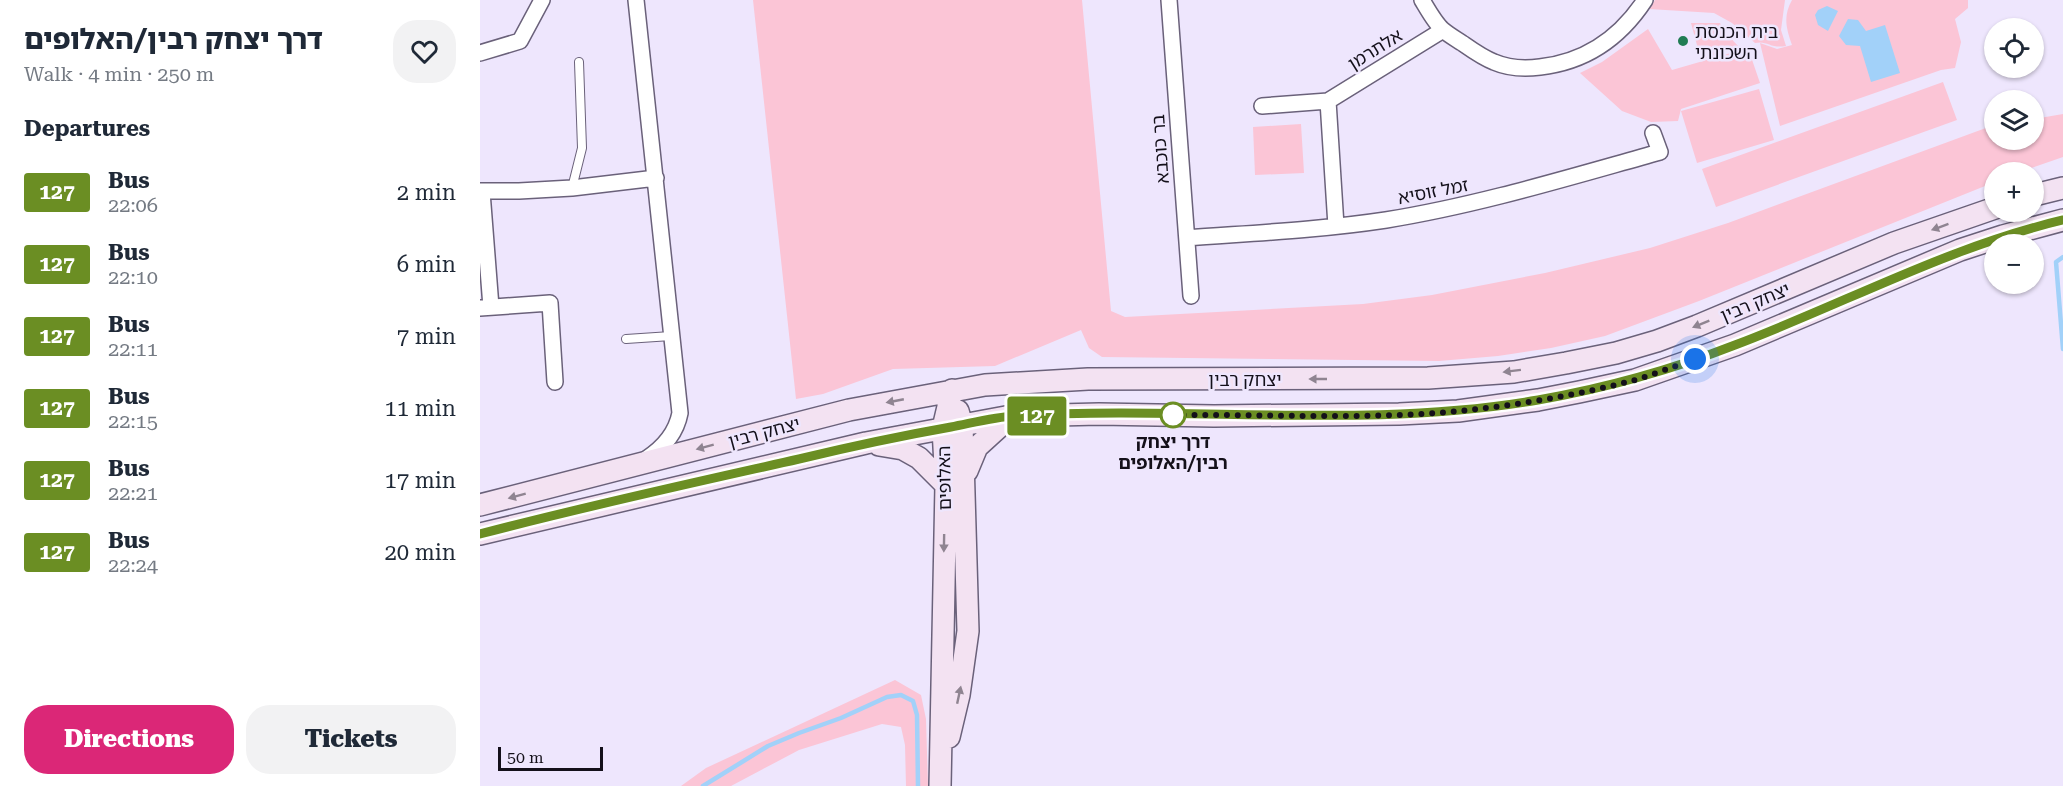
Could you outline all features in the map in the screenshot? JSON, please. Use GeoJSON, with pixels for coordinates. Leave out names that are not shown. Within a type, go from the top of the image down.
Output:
{"type":"FeatureCollection","features":[{"type":"Feature","properties":{"kind":"main road"},"geometry":{"type":"LineString","coordinates":[[2044,193],[2063,188]]}},
{"type":"Feature","properties":{"kind":"main road","name":"יצחק רבין"},"geometry":{"type":"LineString","coordinates":[[480,506],[849,410],[952,390],[1004,383],[1088,379],[1428,378],[1514,372],[1566,363],[1616,353],[1667,337],[1894,243],[1984,211]]}},
{"type":"Feature","properties":{"kind":"main road","name":"יצחק רבין"},"geometry":{"type":"LineString","coordinates":[[480,534],[866,443],[1011,416],[1398,414],[1458,411],[1538,400],[1646,376],[1735,345],[1960,250],[2063,220]]}},
{"type":"Feature","properties":{"kind":"main road","name":"האלופים"},"geometry":{"type":"LineString","coordinates":[[940,779],[959,695],[968,631],[955,481],[952,390]]}},
{"type":"Feature","properties":{"kind":"main road"},"geometry":{"type":"LineString","coordinates":[[866,443],[903,449],[955,481],[977,447],[1011,416]]}},
{"type":"Feature","properties":{"kind":"street"},"geometry":{"type":"LineString","coordinates":[[480,53],[520,41],[542,0]]}},
{"type":"Feature","properties":{"kind":"street"},"geometry":{"type":"LineString","coordinates":[[636,0],[680,413],[674,431],[667,441],[649,458],[636,465]]}},
{"type":"Feature","properties":{"kind":"street","name":"בר כוכבא"},"geometry":{"type":"LineString","coordinates":[[1169,0],[1191,296]]}},
{"type":"Feature","properties":{"kind":"street"},"geometry":{"type":"LineString","coordinates":[[1422,0],[1443,30],[1495,63],[1530,68],[1550,66],[1580,58],[1602,45],[1621,30],[1640,2]]}},
{"type":"Feature","properties":{"kind":"street","name":"אלתרמן"},"geometry":{"type":"LineString","coordinates":[[1262,106],[1328,101],[1443,30]]}},
{"type":"Feature","properties":{"kind":"street"},"geometry":{"type":"LineString","coordinates":[[1328,101],[1336,226]]}},
{"type":"Feature","properties":{"kind":"street","name":"זמל זוסיא"},"geometry":{"type":"LineString","coordinates":[[1187,238],[1388,220],[1485,201],[1660,152],[1653,133]]}},
{"type":"Feature","properties":{"kind":"street"},"geometry":{"type":"LineString","coordinates":[[555,382],[550,303],[486,307],[481,191],[572,188],[656,178]]}},
{"type":"Feature","properties":{"kind":"lane"},"geometry":{"type":"LineString","coordinates":[[572,188],[582,148],[579,62]]}},
{"type":"Feature","properties":{"kind":"lane"},"geometry":{"type":"LineString","coordinates":[[627,339],[671,336]]}},
{"type":"Feature","properties":{"kind":"shaded area"},"geometry":{"type":"Polygon","coordinates":[[[753,0],[1082,0],[1111,311],[1125,317],[1363,304],[1432,295],[1545,273],[1650,248],[1728,223],[1984,129],[1984,150],[2044,150],[2044,117],[2063,114],[2063,157],[2044,164],[1984,162],[1984,186],[1699,301],[1605,336],[1551,348],[1498,356],[1439,361],[1102,357],[1089,348],[1081,330],[995,366],[893,369],[823,394],[796,399],[753,0]]]}},
{"type":"Feature","properties":{"kind":"shaded area"},"geometry":{"type":"Polygon","coordinates":[[[1655,0],[1785,0],[1781,30],[1786,46],[1755,43],[1732,23],[1714,13],[1649,9],[1655,0]]]}},
{"type":"Feature","properties":{"kind":"shaded area"},"geometry":{"type":"Polygon","coordinates":[[[1792,0],[1968,0],[1968,8],[1955,19],[1961,42],[1955,68],[1941,70],[1780,126],[1760,43],[1777,49],[1792,45],[1786,22],[1787,11],[1792,0]]]}},
{"type":"Feature","properties":{"kind":"shaded area"},"geometry":{"type":"Polygon","coordinates":[[[1691,23],[1720,23],[1724,31],[1739,47],[1701,60],[1691,23]]]}},
{"type":"Feature","properties":{"kind":"shaded area"},"geometry":{"type":"Polygon","coordinates":[[[1648,29],[1672,70],[1748,48],[1760,83],[1681,109],[1678,121],[1651,122],[1622,111],[1580,73],[1602,62],[1648,29]]]}},
{"type":"Feature","properties":{"kind":"shaded area"},"geometry":{"type":"Polygon","coordinates":[[[1943,82],[1957,120],[1716,207],[1702,169],[1943,82]]]}},
{"type":"Feature","properties":{"kind":"shaded area"},"geometry":{"type":"Polygon","coordinates":[[[1759,89],[1774,140],[1697,163],[1681,111],[1759,89]]]}},
{"type":"Feature","properties":{"kind":"shaded area"},"geometry":{"type":"Polygon","coordinates":[[[1301,124],[1304,173],[1255,175],[1253,127],[1301,124]]]}},
{"type":"Feature","properties":{"kind":"shaded area"},"geometry":{"type":"Polygon","coordinates":[[[895,680],[921,695],[926,719],[928,786],[906,786],[905,745],[901,727],[882,724],[799,750],[731,786],[681,786],[706,768],[895,680]]]}},
{"type":"Feature","properties":{"kind":"water"},"geometry":{"type":"Polygon","coordinates":[[[1827,6],[1838,11],[1828,31],[1818,25],[1815,15],[1818,10],[1827,6]]]}},
{"type":"Feature","properties":{"kind":"water"},"geometry":{"type":"Polygon","coordinates":[[[1848,19],[1858,20],[1866,31],[1885,25],[1900,73],[1871,82],[1860,46],[1846,45],[1839,36],[1848,19]]]}},
{"type":"Feature","properties":{"kind":"waterway"},"geometry":{"type":"LineString","coordinates":[[2063,257],[2056,262],[2063,349]]}},
{"type":"Feature","properties":{"kind":"waterway"},"geometry":{"type":"LineString","coordinates":[[703,786],[768,746],[841,718],[887,697],[901,695],[913,701],[917,715],[918,786]]}},
{"type":"Feature","properties":{"kind":"bus line","name":"127"},"geometry":{"type":"LineString","coordinates":[[480,534],[866,443],[1011,416],[1398,414],[1502,406],[1579,392],[1635,380],[1735,345],[1960,250],[2063,220]]}},
{"type":"Feature","properties":{"kind":"place","name":"בית הכנסת השכונתי"},"geometry":{"type":"Point","coordinates":[1683,41]}},
{"type":"Feature","properties":{"kind":"place","name":"דרך יצחק רבין/האלופים"},"geometry":{"type":"Point","coordinates":[1173,415]}},
{"type":"Feature","properties":{"kind":"route"},"geometry":{"type":"LineString","coordinates":[[1173,415],[1398,414],[1458,411],[1538,400],[1635,380],[1695,359]]}}]}
